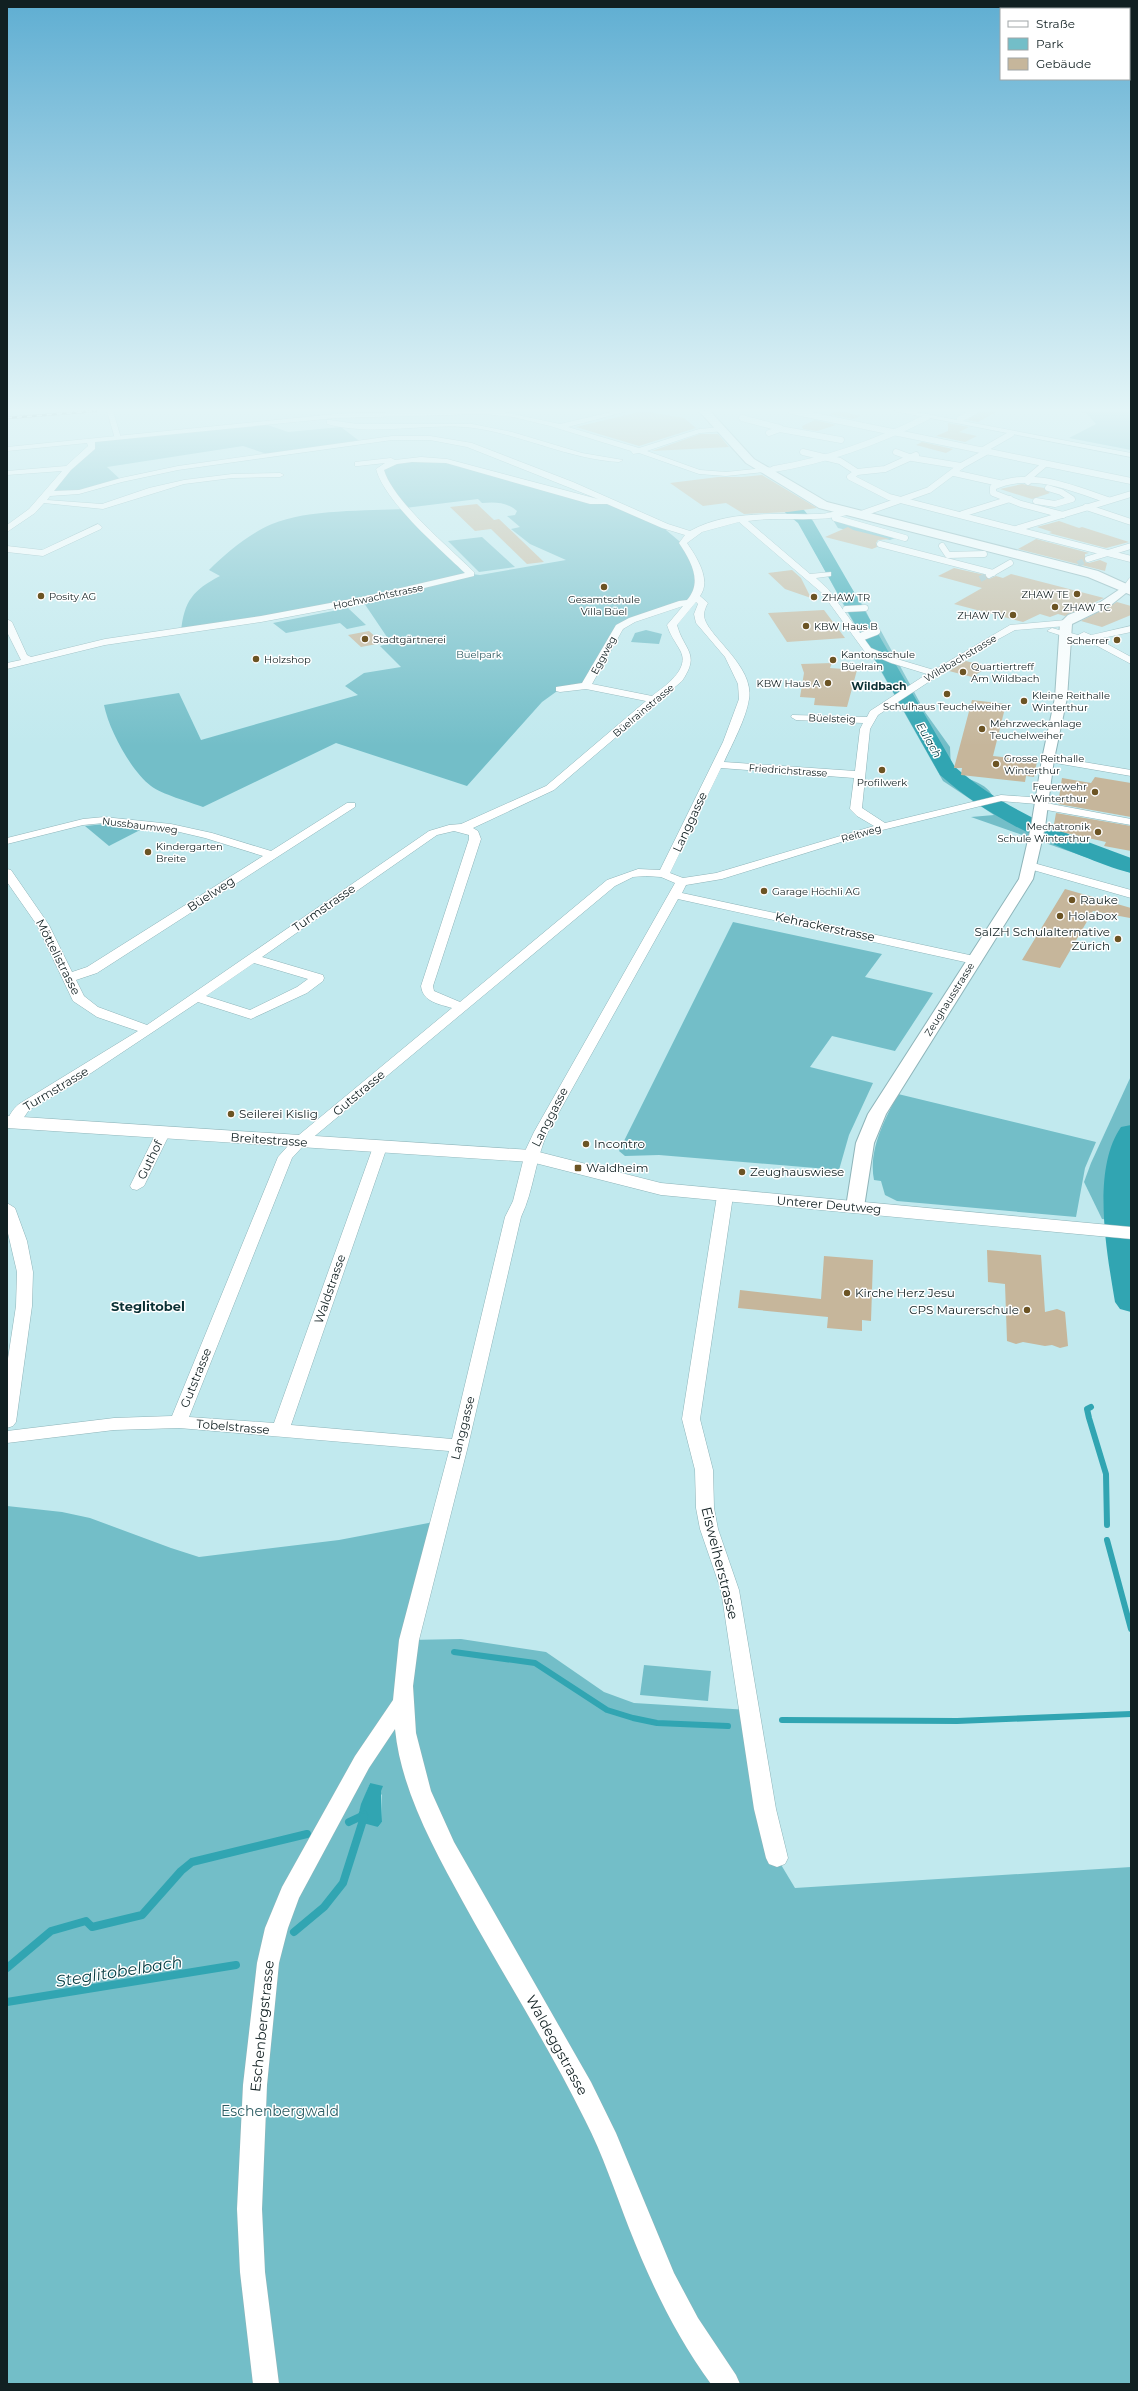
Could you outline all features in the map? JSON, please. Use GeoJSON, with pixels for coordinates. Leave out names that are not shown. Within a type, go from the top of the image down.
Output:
{"type":"FeatureCollection","features":[{"type":"Feature","properties":{"kind":"main road"},"geometry":{"type":"LineString","coordinates":[[869,523],[1093,574],[1130,586]]}},
{"type":"Feature","properties":{"kind":"main road","name":"Breitestrasse"},"geometry":{"type":"LineString","coordinates":[[10,1123],[531,1156]]}},
{"type":"Feature","properties":{"kind":"main road","name":"Unterer Deutweg"},"geometry":{"type":"LineString","coordinates":[[531,1156],[554,1161],[641,1186],[725,1196],[1131,1233]]}},
{"type":"Feature","properties":{"kind":"street"},"geometry":{"type":"LineString","coordinates":[[7,529],[15,523]]}},
{"type":"Feature","properties":{"kind":"street","name":"Hochwachtstrasse"},"geometry":{"type":"LineString","coordinates":[[7,666],[106,642],[224,626],[362,600],[471,574],[420,523]]}},
{"type":"Feature","properties":{"kind":"street"},"geometry":{"type":"LineString","coordinates":[[657,523],[690,534]]}},
{"type":"Feature","properties":{"kind":"street"},"geometry":{"type":"LineString","coordinates":[[693,599],[698,593],[699,572],[694,559],[684,543],[690,534],[712,525],[727,523]]}},
{"type":"Feature","properties":{"kind":"street"},"geometry":{"type":"LineString","coordinates":[[745,523],[825,591],[862,644],[870,651],[894,661],[934,673]]}},
{"type":"Feature","properties":{"kind":"street"},"geometry":{"type":"LineString","coordinates":[[859,523],[905,538],[888,544]]}},
{"type":"Feature","properties":{"kind":"street"},"geometry":{"type":"LineString","coordinates":[[991,523],[1131,559]]}},
{"type":"Feature","properties":{"kind":"street"},"geometry":{"type":"LineString","coordinates":[[1016,529],[1038,523]]}},
{"type":"Feature","properties":{"kind":"street"},"geometry":{"type":"LineString","coordinates":[[7,550],[43,553],[98,527]]}},
{"type":"Feature","properties":{"kind":"street"},"geometry":{"type":"LineString","coordinates":[[888,544],[948,555],[1000,568]]}},
{"type":"Feature","properties":{"kind":"street"},"geometry":{"type":"LineString","coordinates":[[888,544],[991,574],[1011,563]]}},
{"type":"Feature","properties":{"kind":"street"},"geometry":{"type":"LineString","coordinates":[[942,546],[948,555]]}},
{"type":"Feature","properties":{"kind":"street"},"geometry":{"type":"LineString","coordinates":[[1088,559],[1131,546]]}},
{"type":"Feature","properties":{"kind":"street"},"geometry":{"type":"LineString","coordinates":[[941,559],[961,549]]}},
{"type":"Feature","properties":{"kind":"street"},"geometry":{"type":"LineString","coordinates":[[948,555],[984,554]]}},
{"type":"Feature","properties":{"kind":"street"},"geometry":{"type":"LineString","coordinates":[[808,577],[828,574]]}},
{"type":"Feature","properties":{"kind":"street"},"geometry":{"type":"LineString","coordinates":[[1066,629],[1070,619],[1094,610],[1130,586]]}},
{"type":"Feature","properties":{"kind":"street","name":"Eggweg"},"geometry":{"type":"LineString","coordinates":[[560,689],[586,686],[619,628],[632,620],[693,599]]}},
{"type":"Feature","properties":{"kind":"street","name":"Büelrainstrasse"},"geometry":{"type":"LineString","coordinates":[[465,827],[486,816],[522,802],[550,788],[679,680],[687,664],[686,649],[674,634],[672,625],[675,619],[693,599]]}},
{"type":"Feature","properties":{"kind":"street","name":"Langgasse"},"geometry":{"type":"LineString","coordinates":[[664,874],[717,765],[744,699],[744,684],[729,656],[701,623],[699,614],[703,603],[693,599]]}},
{"type":"Feature","properties":{"kind":"street"},"geometry":{"type":"LineString","coordinates":[[846,609],[864,608]]}},
{"type":"Feature","properties":{"kind":"street"},"geometry":{"type":"LineString","coordinates":[[7,622],[23,657],[28,660]]}},
{"type":"Feature","properties":{"kind":"street","name":"Wildbachstrasse"},"geometry":{"type":"LineString","coordinates":[[869,720],[874,713],[934,673],[993,638],[1018,626],[1066,629],[1090,638]]}},
{"type":"Feature","properties":{"kind":"street","name":"Zeughausstrasse"},"geometry":{"type":"LineString","coordinates":[[855,1207],[865,1143],[877,1114],[1026,879],[1037,831],[1048,759],[1061,698],[1066,629]]}},
{"type":"Feature","properties":{"kind":"street"},"geometry":{"type":"LineString","coordinates":[[1090,638],[1131,629]]}},
{"type":"Feature","properties":{"kind":"street"},"geometry":{"type":"LineString","coordinates":[[863,636],[876,631]]}},
{"type":"Feature","properties":{"kind":"street"},"geometry":{"type":"LineString","coordinates":[[1090,638],[1131,661]]}},
{"type":"Feature","properties":{"kind":"street"},"geometry":{"type":"LineString","coordinates":[[586,686],[654,700]]}},
{"type":"Feature","properties":{"kind":"street","name":"Büelsteig"},"geometry":{"type":"LineString","coordinates":[[796,717],[869,720]]}},
{"type":"Feature","properties":{"kind":"street"},"geometry":{"type":"LineString","coordinates":[[869,720],[865,729],[856,809],[861,814],[884,826]]}},
{"type":"Feature","properties":{"kind":"street"},"geometry":{"type":"LineString","coordinates":[[1048,759],[1131,773]]}},
{"type":"Feature","properties":{"kind":"street","name":"Friedrichstrasse"},"geometry":{"type":"LineString","coordinates":[[717,765],[860,775]]}},
{"type":"Feature","properties":{"kind":"street","name":"Reitweg"},"geometry":{"type":"LineString","coordinates":[[682,882],[718,876],[884,826],[1010,797],[1131,822]]}},
{"type":"Feature","properties":{"kind":"street","name":"Büelweg"},"geometry":{"type":"LineString","coordinates":[[68,978],[92,970],[351,805]]}},
{"type":"Feature","properties":{"kind":"street","name":"Nussbaumweg"},"geometry":{"type":"LineString","coordinates":[[7,841],[83,822],[104,820],[178,829],[208,835],[272,855]]}},
{"type":"Feature","properties":{"kind":"street","name":"Turmstrasse"},"geometry":{"type":"LineString","coordinates":[[10,1123],[24,1107],[74,1078],[149,1030],[433,833],[454,827],[465,827]]}},
{"type":"Feature","properties":{"kind":"street"},"geometry":{"type":"LineString","coordinates":[[462,1007],[436,999],[428,993],[427,986],[475,840],[474,833],[465,827]]}},
{"type":"Feature","properties":{"kind":"street"},"geometry":{"type":"LineString","coordinates":[[1030,866],[1131,894]]}},
{"type":"Feature","properties":{"kind":"street","name":"Gutstrasse"},"geometry":{"type":"LineString","coordinates":[[178,1422],[285,1156],[299,1142],[611,883],[633,872],[648,871],[664,874]]}},
{"type":"Feature","properties":{"kind":"street","name":"Möttelistrasse"},"geometry":{"type":"LineString","coordinates":[[7,873],[43,925],[78,998],[85,1005],[100,1013],[149,1030]]}},
{"type":"Feature","properties":{"kind":"street"},"geometry":{"type":"LineString","coordinates":[[664,874],[682,882]]}},
{"type":"Feature","properties":{"kind":"street","name":"Langgasse"},"geometry":{"type":"LineString","coordinates":[[402,1701],[404,1671],[409,1640],[459,1446],[513,1216],[521,1201],[533,1149],[554,1107],[676,895],[682,882]]}},
{"type":"Feature","properties":{"kind":"street","name":"Kehrackerstrasse"},"geometry":{"type":"LineString","coordinates":[[676,895],[974,960]]}},
{"type":"Feature","properties":{"kind":"street"},"geometry":{"type":"LineString","coordinates":[[196,997],[251,1015],[302,990],[318,978],[252,958]]}},
{"type":"Feature","properties":{"kind":"street","name":"Guthof"},"geometry":{"type":"LineString","coordinates":[[137,1186],[163,1133]]}},
{"type":"Feature","properties":{"kind":"street","name":"Waldstrasse"},"geometry":{"type":"LineString","coordinates":[[280,1431],[380,1146]]}},
{"type":"Feature","properties":{"kind":"street","name":"Eisweiherstrasse"},"geometry":{"type":"LineString","coordinates":[[725,1196],[691,1419],[704,1470],[705,1508],[709,1529],[730,1590],[765,1809],[776,1858]]}},
{"type":"Feature","properties":{"kind":"street"},"geometry":{"type":"LineString","coordinates":[[7,1208],[20,1241],[25,1272],[24,1306],[7,1422]]}},
{"type":"Feature","properties":{"kind":"street","name":"Tobelstrasse"},"geometry":{"type":"LineString","coordinates":[[7,1437],[137,1422],[178,1422],[386,1442],[459,1446]]}},
{"type":"Feature","properties":{"kind":"street","name":"Eschenbergstrasse"},"geometry":{"type":"LineString","coordinates":[[266,2384],[252,2259],[250,2165],[257,2060],[272,1945],[282,1911],[290,1894],[365,1757],[402,1701]]}},
{"type":"Feature","properties":{"kind":"street","name":"Waldeggstrasse"},"geometry":{"type":"LineString","coordinates":[[402,1701],[416,1776],[434,1826],[578,2081],[610,2146],[655,2260],[672,2297],[689,2328],[727,2384]]}},
{"type":"Feature","properties":{"kind":"green space","name":"Büelpark"},"geometry":{"type":"Polygon","coordinates":[[[276,523],[420,523],[471,574],[480,575],[566,560],[530,544],[511,529],[520,527],[515,523],[657,523],[665,526],[666,530],[685,546],[699,572],[692,603],[625,623],[586,686],[560,689],[542,702],[467,786],[336,743],[203,807],[176,798],[151,786],[136,771],[116,738],[104,705],[179,693],[201,740],[358,695],[345,686],[364,673],[401,667],[380,646],[391,643],[362,600],[181,632],[182,621],[188,604],[192,598],[203,586],[220,576],[209,570],[239,544],[263,528],[276,523]]]}},
{"type":"Feature","properties":{"kind":"green space"},"geometry":{"type":"Polygon","coordinates":[[[801,523],[809,523],[838,571],[840,571],[864,607],[876,632],[881,631],[925,712],[950,747],[951,769],[956,773],[982,785],[991,794],[994,800],[1038,827],[1131,862],[1131,873],[971,817],[994,815],[943,781],[844,606],[808,539],[811,538],[801,523]]]}},
{"type":"Feature","properties":{"kind":"green space"},"geometry":{"type":"Polygon","coordinates":[[[835,523],[843,523],[895,538],[890,540],[838,528],[835,523]]]}},
{"type":"Feature","properties":{"kind":"green space"},"geometry":{"type":"Polygon","coordinates":[[[482,537],[515,567],[479,572],[448,541],[482,537]]]}},
{"type":"Feature","properties":{"kind":"green space"},"geometry":{"type":"Polygon","coordinates":[[[348,608],[366,625],[347,629],[340,623],[286,633],[273,623],[348,608]]]}},
{"type":"Feature","properties":{"kind":"green space"},"geometry":{"type":"Polygon","coordinates":[[[646,630],[662,634],[659,644],[631,642],[635,633],[646,630]]]}},
{"type":"Feature","properties":{"kind":"green space"},"geometry":{"type":"Polygon","coordinates":[[[105,824],[144,828],[109,846],[85,826],[105,824]]]}},
{"type":"Feature","properties":{"kind":"green space","name":"Zeughauswiese"},"geometry":{"type":"Polygon","coordinates":[[[733,922],[882,954],[865,977],[933,993],[895,1051],[832,1036],[810,1067],[873,1083],[849,1135],[839,1170],[659,1155],[625,1156],[619,1151],[733,922]]]}},
{"type":"Feature","properties":{"kind":"green space"},"geometry":{"type":"Polygon","coordinates":[[[1131,1076],[1131,1222],[1102,1219],[1084,1182],[1091,1163],[1131,1076]]]}},
{"type":"Feature","properties":{"kind":"green space","name":"Zeughauswiese"},"geometry":{"type":"Polygon","coordinates":[[[898,1094],[1096,1142],[1085,1168],[1076,1217],[897,1201],[885,1195],[881,1181],[874,1180],[873,1157],[883,1124],[898,1094]]]}},
{"type":"Feature","properties":{"kind":"green space","name":"Eschenbergwald"},"geometry":{"type":"Polygon","coordinates":[[[7,1506],[62,1512],[90,1518],[199,1557],[339,1540],[439,1521],[409,1640],[461,1639],[546,1652],[604,1692],[634,1703],[749,1710],[777,1858],[795,1888],[1131,1867],[1131,2384],[7,2384],[7,1506]],[[370,1783],[359,1812],[378,1827],[382,1822],[382,1795],[370,1783]]]}},
{"type":"Feature","properties":{"kind":"green space"},"geometry":{"type":"Polygon","coordinates":[[[644,1665],[711,1671],[708,1701],[640,1695],[644,1665]]]}},
{"type":"Feature","properties":{"kind":"shaded area"},"geometry":{"type":"Polygon","coordinates":[[[370,1783],[383,1786],[381,1791],[382,1822],[378,1827],[363,1823],[358,1816],[361,1804],[370,1783]]]}},
{"type":"Feature","properties":{"kind":"building"},"geometry":{"type":"Polygon","coordinates":[[[466,523],[503,523],[544,562],[527,564],[491,529],[475,531],[466,523]]]}},
{"type":"Feature","properties":{"kind":"building"},"geometry":{"type":"Polygon","coordinates":[[[1053,523],[1064,523],[1129,542],[1106,548],[1049,533],[1052,532],[1037,527],[1053,523]]]}},
{"type":"Feature","properties":{"kind":"building"},"geometry":{"type":"Polygon","coordinates":[[[848,527],[853,530],[890,539],[878,540],[876,543],[877,547],[872,549],[825,537],[848,527]]]}},
{"type":"Feature","properties":{"kind":"building"},"geometry":{"type":"Polygon","coordinates":[[[1036,539],[1089,553],[1085,554],[1085,562],[1089,563],[1100,560],[1107,563],[1105,571],[1018,549],[1036,539]]]}},
{"type":"Feature","properties":{"kind":"building"},"geometry":{"type":"Polygon","coordinates":[[[954,568],[985,575],[989,579],[996,576],[1003,578],[1011,574],[1104,598],[1065,616],[1058,614],[1050,617],[1040,614],[1023,622],[954,604],[982,588],[938,576],[954,568]]]}},
{"type":"Feature","properties":{"kind":"building"},"geometry":{"type":"Polygon","coordinates":[[[792,570],[801,578],[811,598],[785,589],[768,573],[792,570]]]}},
{"type":"Feature","properties":{"kind":"building"},"geometry":{"type":"Polygon","coordinates":[[[1117,602],[1131,606],[1131,615],[1102,627],[1081,621],[1117,602]]]}},
{"type":"Feature","properties":{"kind":"building","name":"KBW Haus B"},"geometry":{"type":"Polygon","coordinates":[[[824,610],[845,638],[787,642],[768,613],[824,610]]]}},
{"type":"Feature","properties":{"kind":"building","name":"Stadtgärtnerei"},"geometry":{"type":"Polygon","coordinates":[[[369,631],[382,643],[361,647],[348,635],[369,631]]]}},
{"type":"Feature","properties":{"kind":"building"},"geometry":{"type":"Polygon","coordinates":[[[966,661],[988,667],[972,677],[949,671],[966,661]]]}},
{"type":"Feature","properties":{"kind":"building","name":"KBW Haus A"},"geometry":{"type":"Polygon","coordinates":[[[832,663],[830,668],[857,670],[847,707],[814,705],[815,698],[800,697],[804,673],[801,664],[832,663]]]}},
{"type":"Feature","properties":{"kind":"building"},"geometry":{"type":"Polygon","coordinates":[[[972,700],[1006,704],[993,756],[1037,761],[1034,777],[1026,776],[1025,782],[961,775],[962,768],[954,768],[972,700]]]}},
{"type":"Feature","properties":{"kind":"building","name":"Feuerwehr Winterthur"},"geometry":{"type":"Polygon","coordinates":[[[1095,777],[1131,783],[1131,817],[1058,804],[1062,778],[1091,783],[1095,777]]]}},
{"type":"Feature","properties":{"kind":"building","name":"Mechatronik Schule Winterthur"},"geometry":{"type":"Polygon","coordinates":[[[1056,813],[1131,826],[1131,851],[1104,846],[1106,842],[1053,830],[1056,813]]]}},
{"type":"Feature","properties":{"kind":"building"},"geometry":{"type":"Polygon","coordinates":[[[1065,889],[1131,908],[1130,918],[1093,911],[1060,968],[1022,960],[1065,889]]]}},
{"type":"Feature","properties":{"kind":"building","name":"CPS Maurerschule"},"geometry":{"type":"Polygon","coordinates":[[[987,1250],[1041,1255],[1045,1312],[1057,1309],[1065,1312],[1068,1346],[1060,1348],[1052,1345],[1045,1346],[1023,1342],[1016,1344],[1007,1341],[1005,1284],[988,1282],[987,1250]]]}},
{"type":"Feature","properties":{"kind":"building","name":"Kirche Herz Jesu"},"geometry":{"type":"Polygon","coordinates":[[[824,1256],[873,1260],[871,1321],[862,1320],[862,1331],[827,1328],[828,1317],[738,1308],[740,1290],[821,1299],[824,1256]]]}},
{"type":"Feature","properties":{"kind":"waterway","name":"Eulach"},"geometry":{"type":"LineString","coordinates":[[806,523],[947,771],[967,788],[1010,816],[1034,828],[1082,848],[1131,866]]}},
{"type":"Feature","properties":{"kind":"waterway"},"geometry":{"type":"LineString","coordinates":[[1131,1133],[1124,1154],[1118,1196],[1120,1239],[1131,1302]]}},
{"type":"Feature","properties":{"kind":"waterway"},"geometry":{"type":"LineString","coordinates":[[1091,1407],[1087,1409],[1089,1418],[1106,1474],[1107,1525]]}},
{"type":"Feature","properties":{"kind":"waterway"},"geometry":{"type":"LineString","coordinates":[[1107,1540],[1131,1629]]}},
{"type":"Feature","properties":{"kind":"waterway"},"geometry":{"type":"LineString","coordinates":[[454,1652],[535,1663],[607,1710],[633,1718],[657,1723],[728,1726]]}},
{"type":"Feature","properties":{"kind":"waterway"},"geometry":{"type":"LineString","coordinates":[[782,1720],[957,1721],[1131,1714]]}},
{"type":"Feature","properties":{"kind":"waterway"},"geometry":{"type":"LineString","coordinates":[[349,1822],[364,1815]]}},
{"type":"Feature","properties":{"kind":"waterway","name":"Steglitobelbach"},"geometry":{"type":"LineString","coordinates":[[294,1932],[324,1907],[343,1883],[364,1817]]}},
{"type":"Feature","properties":{"kind":"waterway"},"geometry":{"type":"LineString","coordinates":[[7,1968],[51,1931],[86,1921],[92,1927],[142,1915],[181,1871],[192,1862],[307,1834]]}},
{"type":"Feature","properties":{"kind":"waterway","name":"Steglitobelbach"},"geometry":{"type":"LineString","coordinates":[[7,2002],[236,1965]]}},
{"type":"Feature","properties":{"kind":"tunnel"},"geometry":{"type":"LineString","coordinates":[[1078,564],[1088,559]]}},
{"type":"Feature","properties":{"kind":"tunnel"},"geometry":{"type":"LineString","coordinates":[[980,579],[988,575]]}},
{"type":"Feature","properties":{"kind":"place","name":"Gesamtschule Villa Büel"},"geometry":{"type":"Point","coordinates":[604,587]}},
{"type":"Feature","properties":{"kind":"place","name":"ZHAW TE"},"geometry":{"type":"Point","coordinates":[1077,594]}},
{"type":"Feature","properties":{"kind":"place","name":"Posity AG"},"geometry":{"type":"Point","coordinates":[41,596]}},
{"type":"Feature","properties":{"kind":"place","name":"ZHAW TR"},"geometry":{"type":"Point","coordinates":[814,597]}},
{"type":"Feature","properties":{"kind":"place","name":"ZHAW TC"},"geometry":{"type":"Point","coordinates":[1055,607]}},
{"type":"Feature","properties":{"kind":"place","name":"ZHAW TV"},"geometry":{"type":"Point","coordinates":[1013,615]}},
{"type":"Feature","properties":{"kind":"place","name":"KBW Haus B"},"geometry":{"type":"Point","coordinates":[806,626]}},
{"type":"Feature","properties":{"kind":"place","name":"Stadtgärtnerei"},"geometry":{"type":"Point","coordinates":[365,639]}},
{"type":"Feature","properties":{"kind":"place","name":"Scherrer"},"geometry":{"type":"Point","coordinates":[1117,640]}},
{"type":"Feature","properties":{"kind":"place","name":"Holzshop"},"geometry":{"type":"Point","coordinates":[256,659]}},
{"type":"Feature","properties":{"kind":"place","name":"Kantonsschule Büelrain"},"geometry":{"type":"Point","coordinates":[833,660]}},
{"type":"Feature","properties":{"kind":"place","name":"Quartiertreff Am Wildbach"},"geometry":{"type":"Point","coordinates":[963,672]}},
{"type":"Feature","properties":{"kind":"place","name":"KBW Haus A"},"geometry":{"type":"Point","coordinates":[828,683]}},
{"type":"Feature","properties":{"kind":"place","name":"Schulhaus Teuchelweiher"},"geometry":{"type":"Point","coordinates":[947,694]}},
{"type":"Feature","properties":{"kind":"place","name":"Kleine Reithalle Winterthur"},"geometry":{"type":"Point","coordinates":[1024,701]}},
{"type":"Feature","properties":{"kind":"place","name":"Mehrzweckanlage Teuchelweiher"},"geometry":{"type":"Point","coordinates":[982,729]}},
{"type":"Feature","properties":{"kind":"place","name":"Grosse Reithalle Winterthur"},"geometry":{"type":"Point","coordinates":[996,764]}},
{"type":"Feature","properties":{"kind":"place","name":"Profilwerk"},"geometry":{"type":"Point","coordinates":[882,770]}},
{"type":"Feature","properties":{"kind":"place","name":"Feuerwehr Winterthur"},"geometry":{"type":"Point","coordinates":[1095,792]}},
{"type":"Feature","properties":{"kind":"place","name":"Mechatronik Schule Winterthur"},"geometry":{"type":"Point","coordinates":[1098,832]}},
{"type":"Feature","properties":{"kind":"place","name":"Kindergarten Breite"},"geometry":{"type":"Point","coordinates":[148,852]}},
{"type":"Feature","properties":{"kind":"place","name":"Garage Höchli AG"},"geometry":{"type":"Point","coordinates":[764,891]}},
{"type":"Feature","properties":{"kind":"place","name":"Rauke"},"geometry":{"type":"Point","coordinates":[1072,900]}},
{"type":"Feature","properties":{"kind":"place","name":"Holabox"},"geometry":{"type":"Point","coordinates":[1060,916]}},
{"type":"Feature","properties":{"kind":"place","name":"SalZH Schulalternative Zürich"},"geometry":{"type":"Point","coordinates":[1118,939]}},
{"type":"Feature","properties":{"kind":"place","name":"Seilerei Kislig"},"geometry":{"type":"Point","coordinates":[231,1114]}},
{"type":"Feature","properties":{"kind":"place","name":"Incontro"},"geometry":{"type":"Point","coordinates":[586,1144]}},
{"type":"Feature","properties":{"kind":"place","name":"Waldheim"},"geometry":{"type":"Point","coordinates":[578,1168]}},
{"type":"Feature","properties":{"kind":"place","name":"Zeughauswiese"},"geometry":{"type":"Point","coordinates":[742,1172]}},
{"type":"Feature","properties":{"kind":"place","name":"Kirche Herz Jesu"},"geometry":{"type":"Point","coordinates":[847,1293]}},
{"type":"Feature","properties":{"kind":"place","name":"CPS Maurerschule"},"geometry":{"type":"Point","coordinates":[1027,1310]}},
{"type":"Feature","properties":{"kind":"district","name":"Wildbach"},"geometry":{"type":"Point","coordinates":[879,686]}},
{"type":"Feature","properties":{"kind":"district","name":"Steglitobel"},"geometry":{"type":"Point","coordinates":[148,1306]}}]}
